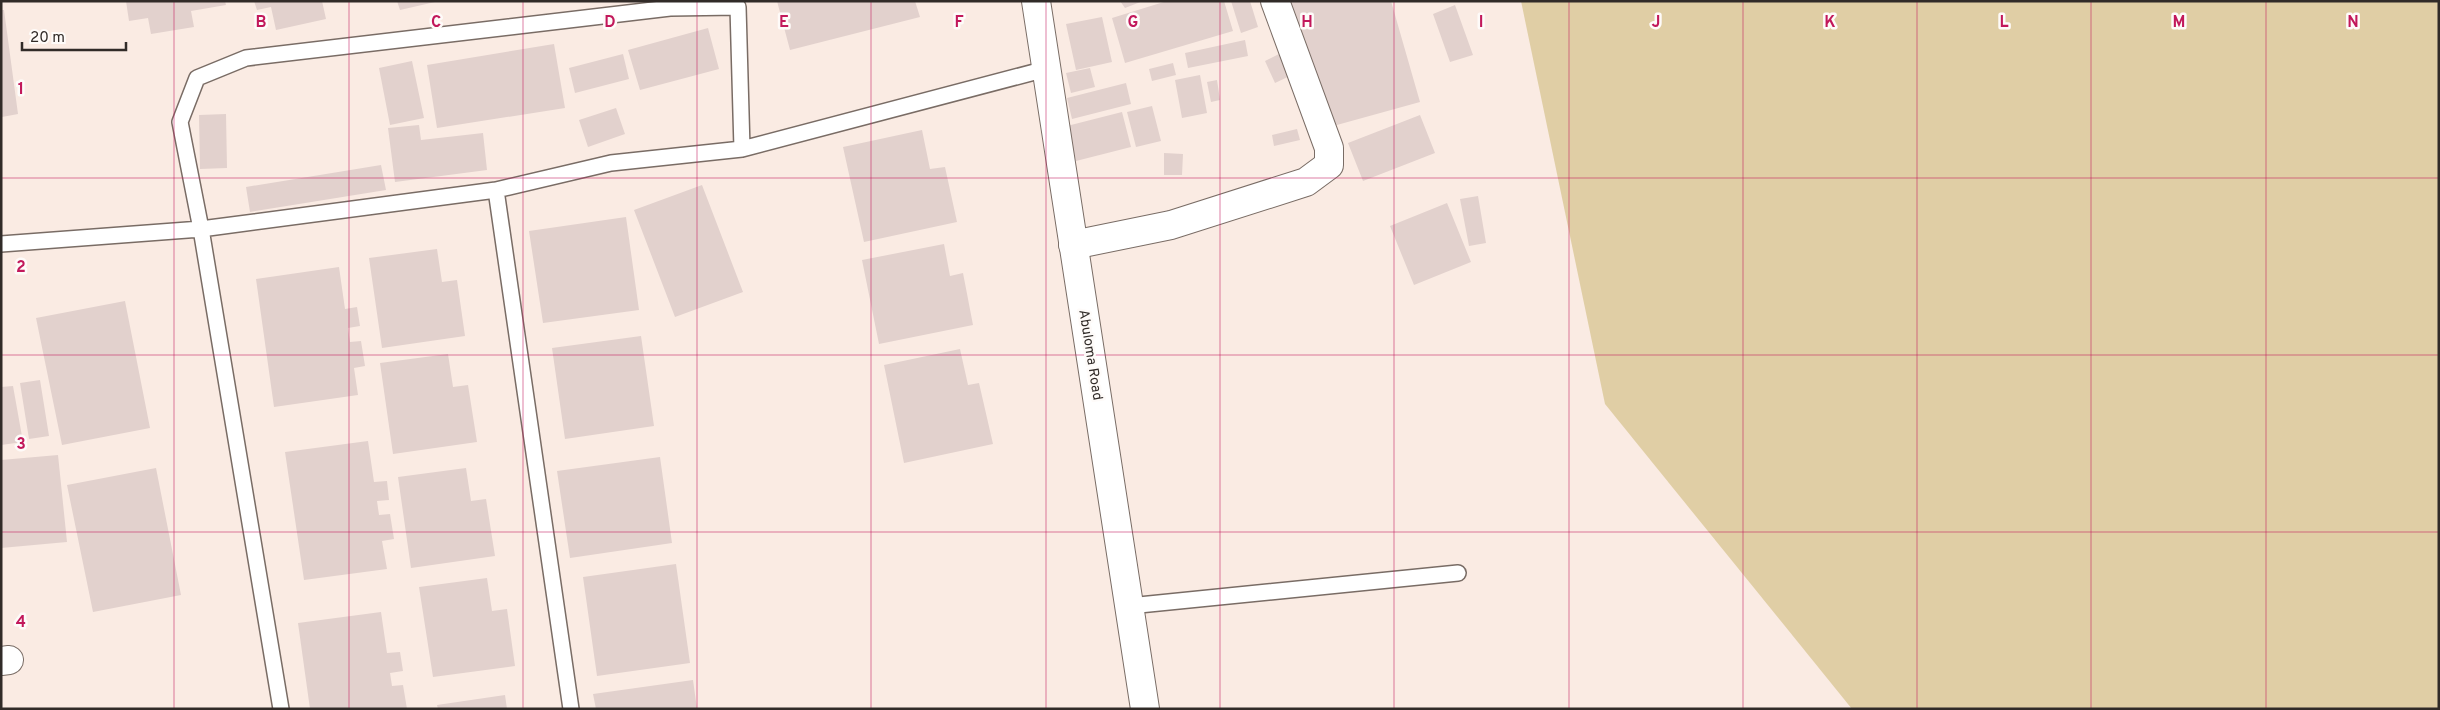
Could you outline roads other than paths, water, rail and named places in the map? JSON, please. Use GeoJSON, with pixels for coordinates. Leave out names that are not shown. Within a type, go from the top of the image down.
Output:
{"type":"FeatureCollection","features":[{"type":"Feature","properties":{"kind":"street","name":"Abuloma Road"},"geometry":{"type":"LineString","coordinates":[[1036,1],[1145,709]]}},
{"type":"Feature","properties":{"kind":"street"},"geometry":{"type":"LineString","coordinates":[[1073,245],[1171,225],[1306,182],[1329,164],[1329,148],[1275,1]]}},
{"type":"Feature","properties":{"kind":"lane"},"geometry":{"type":"LineString","coordinates":[[282,709],[201,229],[180,122],[197,78],[246,58],[670,8],[738,4],[742,149]]}},
{"type":"Feature","properties":{"kind":"lane"},"geometry":{"type":"LineString","coordinates":[[1,244],[201,229],[496,190],[611,163],[742,149],[1046,69]]}},
{"type":"Feature","properties":{"kind":"lane"},"geometry":{"type":"LineString","coordinates":[[496,190],[571,709]]}},
{"type":"Feature","properties":{"kind":"lane"},"geometry":{"type":"LineString","coordinates":[[1129,606],[1458,573]]}}]}
